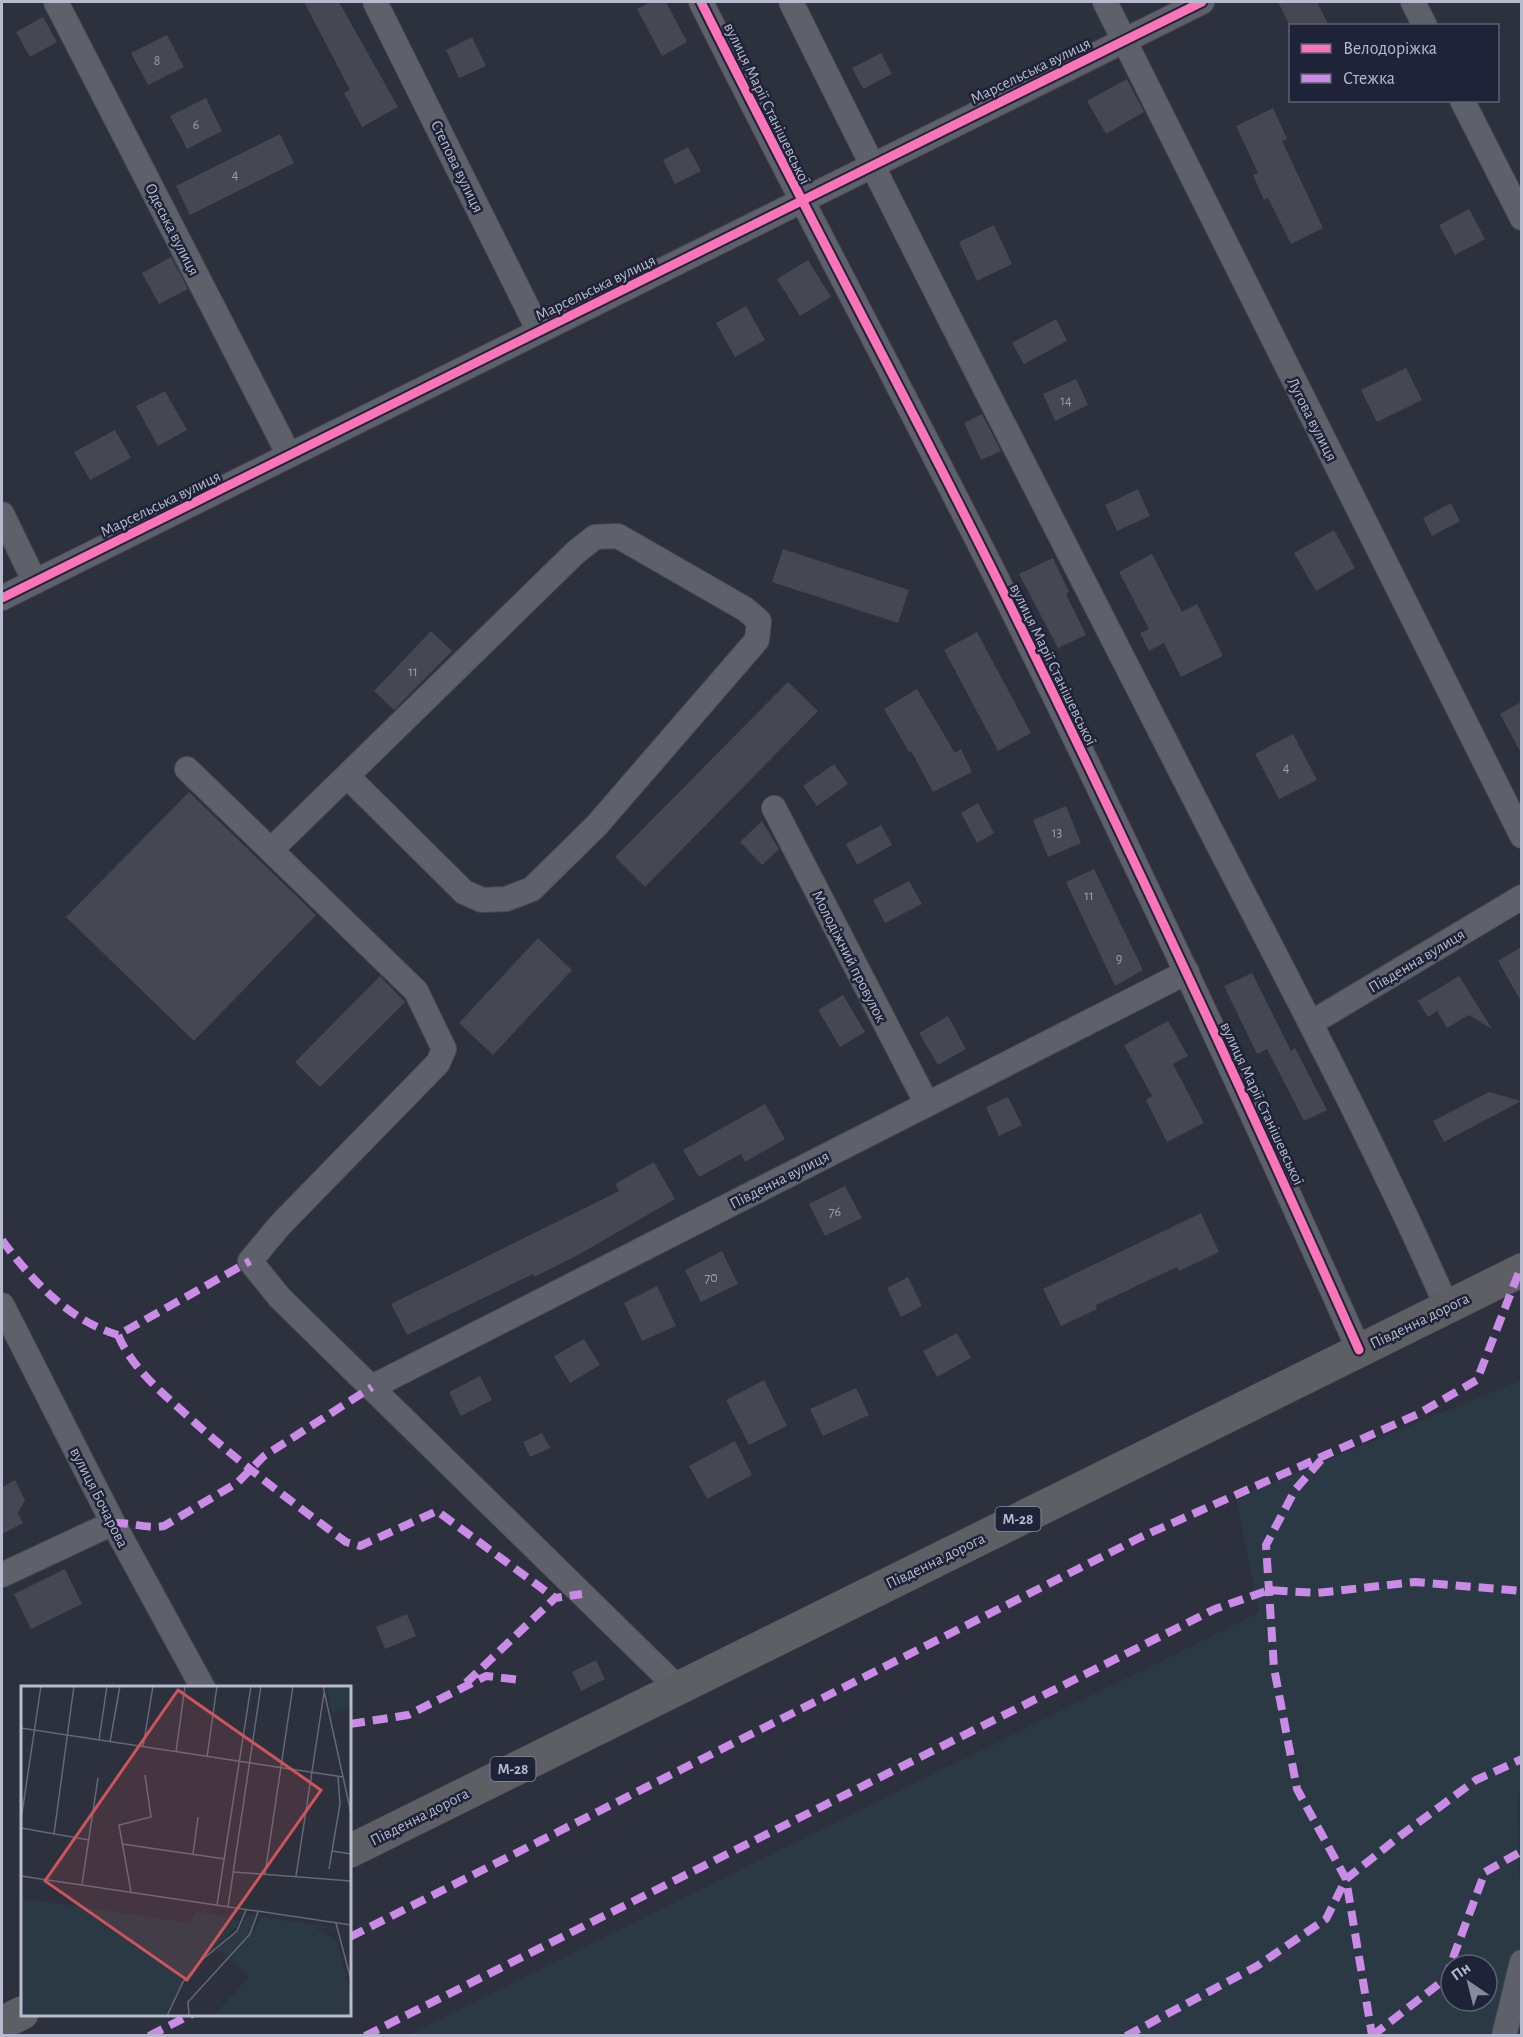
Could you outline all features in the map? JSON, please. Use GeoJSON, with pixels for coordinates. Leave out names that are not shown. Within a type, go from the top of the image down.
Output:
{"type":"FeatureCollection","features":[{"type":"Feature","properties":{"kind":"highway","name":"Південна дорога"},"geometry":{"type":"LineString","coordinates":[[351,1851],[1521,1270]]}},
{"type":"Feature","properties":{"kind":"highway"},"geometry":{"type":"LineString","coordinates":[[2,2023],[21,2014]]}},
{"type":"Feature","properties":{"kind":"street","name":"Одеська вулиця"},"geometry":{"type":"LineString","coordinates":[[56,2],[289,456]]}},
{"type":"Feature","properties":{"kind":"street","name":"Степова вулиця"},"geometry":{"type":"LineString","coordinates":[[375,2],[539,331]]}},
{"type":"Feature","properties":{"kind":"street","name":"вулиця Марії Станішевської"},"geometry":{"type":"LineString","coordinates":[[701,2],[801,201],[889,366],[997,579],[1187,972],[1359,1350]]}},
{"type":"Feature","properties":{"kind":"street"},"geometry":{"type":"LineString","coordinates":[[791,2],[872,166],[1311,1023],[1415,1234],[1447,1307]]}},
{"type":"Feature","properties":{"kind":"street","name":"Лугова вулиця"},"geometry":{"type":"LineString","coordinates":[[1105,2],[1521,836]]}},
{"type":"Feature","properties":{"kind":"street","name":"Марсельська вулиця"},"geometry":{"type":"LineString","coordinates":[[2,598],[1202,2]]}},
{"type":"Feature","properties":{"kind":"street"},"geometry":{"type":"LineString","coordinates":[[1413,2],[1424,24]]}},
{"type":"Feature","properties":{"kind":"street"},"geometry":{"type":"LineString","coordinates":[[1463,102],[1521,218]]}},
{"type":"Feature","properties":{"kind":"street"},"geometry":{"type":"LineString","coordinates":[[2,514],[35,582]]}},
{"type":"Feature","properties":{"kind":"street"},"geometry":{"type":"LineString","coordinates":[[271,850],[576,552],[595,537],[618,536],[746,609],[759,621],[757,640],[597,825],[532,889],[506,899],[482,900],[464,892],[347,776]]}},
{"type":"Feature","properties":{"kind":"street"},"geometry":{"type":"LineString","coordinates":[[188,769],[416,991],[444,1049],[438,1063],[281,1224],[250,1261],[280,1298],[677,1688]]}},
{"type":"Feature","properties":{"kind":"street","name":"Молодіжний провулок"},"geometry":{"type":"LineString","coordinates":[[774,808],[927,1104]]}},
{"type":"Feature","properties":{"kind":"street","name":"Південна вулиця"},"geometry":{"type":"LineString","coordinates":[[1311,1023],[1521,897]]}},
{"type":"Feature","properties":{"kind":"street","name":"Південна вулиця"},"geometry":{"type":"LineString","coordinates":[[372,1387],[1187,972]]}},
{"type":"Feature","properties":{"kind":"street","name":"вулиця Бочарова"},"geometry":{"type":"LineString","coordinates":[[2,1305],[113,1523],[202,1686]]}},
{"type":"Feature","properties":{"kind":"street"},"geometry":{"type":"LineString","coordinates":[[2,1575],[113,1523]]}},
{"type":"Feature","properties":{"kind":"street"},"geometry":{"type":"LineString","coordinates":[[1504,2036],[1521,1962]]}},
{"type":"Feature","properties":{"kind":"shaded area"},"geometry":{"type":"Polygon","coordinates":[[[1521,1380],[1522,1784],[1517,1802],[1522,1939],[1503,2035],[406,2036],[1259,1612],[1236,1497],[1521,1380]]]}},
{"type":"Feature","properties":{"kind":"building"},"geometry":{"type":"Polygon","coordinates":[[[304,2],[339,2],[398,107],[362,127],[344,93],[350,90],[304,2]]]}},
{"type":"Feature","properties":{"kind":"building"},"geometry":{"type":"Polygon","coordinates":[[[650,2],[666,2],[687,42],[662,56],[637,9],[650,2]]]}},
{"type":"Feature","properties":{"kind":"building"},"geometry":{"type":"Polygon","coordinates":[[[1278,2],[1317,2],[1328,24],[1289,24],[1278,2]]]}},
{"type":"Feature","properties":{"kind":"building"},"geometry":{"type":"Polygon","coordinates":[[[43,17],[57,42],[30,57],[16,32],[43,17]]]}},
{"type":"Feature","properties":{"kind":"building"},"geometry":{"type":"Polygon","coordinates":[[[167,35],[184,67],[148,85],[131,53],[167,35]]]}},
{"type":"Feature","properties":{"kind":"building"},"geometry":{"type":"Polygon","coordinates":[[[472,37],[486,66],[459,78],[446,50],[472,37]]]}},
{"type":"Feature","properties":{"kind":"building"},"geometry":{"type":"Polygon","coordinates":[[[881,53],[892,74],[863,89],[852,68],[881,53]]]}},
{"type":"Feature","properties":{"kind":"building"},"geometry":{"type":"Polygon","coordinates":[[[1127,79],[1144,112],[1106,134],[1087,101],[1127,79]]]}},
{"type":"Feature","properties":{"kind":"building"},"geometry":{"type":"Polygon","coordinates":[[[206,98],[222,131],[187,149],[170,116],[206,98]]]}},
{"type":"Feature","properties":{"kind":"building"},"geometry":{"type":"Polygon","coordinates":[[[1273,108],[1287,139],[1282,141],[1323,228],[1291,244],[1268,198],[1264,200],[1253,175],[1258,173],[1236,126],[1273,108]]]}},
{"type":"Feature","properties":{"kind":"building"},"geometry":{"type":"Polygon","coordinates":[[[280,134],[294,163],[190,215],[176,186],[280,134]]]}},
{"type":"Feature","properties":{"kind":"building"},"geometry":{"type":"Polygon","coordinates":[[[688,147],[701,171],[675,184],[663,160],[688,147]]]}},
{"type":"Feature","properties":{"kind":"building"},"geometry":{"type":"Polygon","coordinates":[[[1469,209],[1485,239],[1455,255],[1439,225],[1469,209]]]}},
{"type":"Feature","properties":{"kind":"building"},"geometry":{"type":"Polygon","coordinates":[[[994,225],[1012,264],[977,281],[959,242],[994,225]]]}},
{"type":"Feature","properties":{"kind":"building"},"geometry":{"type":"Polygon","coordinates":[[[171,257],[188,289],[159,304],[142,273],[171,257]]]}},
{"type":"Feature","properties":{"kind":"building"},"geometry":{"type":"Polygon","coordinates":[[[808,260],[831,297],[800,316],[777,279],[808,260]]]}},
{"type":"Feature","properties":{"kind":"building"},"geometry":{"type":"Polygon","coordinates":[[[746,306],[765,340],[735,357],[716,323],[746,306]]]}},
{"type":"Feature","properties":{"kind":"building"},"geometry":{"type":"Polygon","coordinates":[[[1056,319],[1067,341],[1024,364],[1012,343],[1056,319]]]}},
{"type":"Feature","properties":{"kind":"building"},"geometry":{"type":"Polygon","coordinates":[[[1406,368],[1422,400],[1377,422],[1361,390],[1406,368]]]}},
{"type":"Feature","properties":{"kind":"building"},"geometry":{"type":"Polygon","coordinates":[[[1076,379],[1088,405],[1055,421],[1043,394],[1076,379]]]}},
{"type":"Feature","properties":{"kind":"building"},"geometry":{"type":"Polygon","coordinates":[[[165,391],[187,430],[158,446],[136,406],[165,391]]]}},
{"type":"Feature","properties":{"kind":"building"},"geometry":{"type":"Polygon","coordinates":[[[982,414],[1001,451],[981,460],[964,423],[982,414]]]}},
{"type":"Feature","properties":{"kind":"building"},"geometry":{"type":"Polygon","coordinates":[[[115,430],[131,458],[90,480],[74,452],[115,430]]]}},
{"type":"Feature","properties":{"kind":"building"},"geometry":{"type":"Polygon","coordinates":[[[1138,489],[1150,516],[1117,531],[1105,505],[1138,489]]]}},
{"type":"Feature","properties":{"kind":"building"},"geometry":{"type":"Polygon","coordinates":[[[1451,503],[1460,521],[1432,536],[1423,518],[1451,503]]]}},
{"type":"Feature","properties":{"kind":"building"},"geometry":{"type":"Polygon","coordinates":[[[1334,530],[1355,568],[1316,591],[1294,553],[1334,530]]]}},
{"type":"Feature","properties":{"kind":"building"},"geometry":{"type":"Polygon","coordinates":[[[783,549],[909,590],[898,623],[772,582],[783,549]]]}},
{"type":"Feature","properties":{"kind":"building"},"geometry":{"type":"Polygon","coordinates":[[[1152,554],[1182,612],[1197,604],[1223,656],[1181,677],[1164,643],[1149,651],[1140,633],[1149,629],[1119,572],[1152,554]]]}},
{"type":"Feature","properties":{"kind":"building"},"geometry":{"type":"Polygon","coordinates":[[[1053,558],[1069,592],[1066,594],[1086,635],[1058,648],[1019,574],[1053,558]]]}},
{"type":"Feature","properties":{"kind":"building"},"geometry":{"type":"Polygon","coordinates":[[[431,631],[452,651],[394,710],[374,691],[431,631]]]}},
{"type":"Feature","properties":{"kind":"building"},"geometry":{"type":"Polygon","coordinates":[[[977,632],[1031,733],[998,751],[944,650],[977,632]]]}},
{"type":"Feature","properties":{"kind":"building"},"geometry":{"type":"Polygon","coordinates":[[[788,682],[818,711],[645,887],[615,857],[788,682]]]}},
{"type":"Feature","properties":{"kind":"building"},"geometry":{"type":"Polygon","coordinates":[[[917,689],[955,753],[961,749],[972,772],[933,792],[911,751],[909,752],[884,709],[917,689]]]}},
{"type":"Feature","properties":{"kind":"building"},"geometry":{"type":"Polygon","coordinates":[[[1521,702],[1521,753],[1500,714],[1521,702]]]}},
{"type":"Feature","properties":{"kind":"building"},"geometry":{"type":"Polygon","coordinates":[[[1293,734],[1317,780],[1279,799],[1255,754],[1293,734]]]}},
{"type":"Feature","properties":{"kind":"building"},"geometry":{"type":"Polygon","coordinates":[[[834,764],[848,784],[817,806],[803,786],[834,764]]]}},
{"type":"Feature","properties":{"kind":"building"},"geometry":{"type":"Polygon","coordinates":[[[189,792],[316,915],[194,1041],[66,917],[189,792]]]}},
{"type":"Feature","properties":{"kind":"building"},"geometry":{"type":"Polygon","coordinates":[[[978,803],[994,833],[977,843],[961,813],[978,803]]]}},
{"type":"Feature","properties":{"kind":"building"},"geometry":{"type":"Polygon","coordinates":[[[1066,806],[1081,843],[1048,857],[1033,820],[1066,806]]]}},
{"type":"Feature","properties":{"kind":"building"},"geometry":{"type":"Polygon","coordinates":[[[762,821],[779,849],[762,865],[740,842],[762,821]]]}},
{"type":"Feature","properties":{"kind":"building"},"geometry":{"type":"Polygon","coordinates":[[[881,825],[892,845],[857,865],[846,844],[881,825]]]}},
{"type":"Feature","properties":{"kind":"building"},"geometry":{"type":"Polygon","coordinates":[[[1094,869],[1143,970],[1115,986],[1066,882],[1094,869]]]}},
{"type":"Feature","properties":{"kind":"building"},"geometry":{"type":"Polygon","coordinates":[[[909,881],[922,904],[885,923],[873,900],[909,881]]]}},
{"type":"Feature","properties":{"kind":"building"},"geometry":{"type":"Polygon","coordinates":[[[538,938],[572,970],[493,1055],[459,1023],[538,938]]]}},
{"type":"Feature","properties":{"kind":"building"},"geometry":{"type":"Polygon","coordinates":[[[1521,947],[1521,1001],[1498,961],[1521,947]]]}},
{"type":"Feature","properties":{"kind":"building"},"geometry":{"type":"Polygon","coordinates":[[[1252,973],[1291,1051],[1295,1048],[1327,1110],[1304,1121],[1267,1049],[1257,1054],[1224,986],[1252,973]]]}},
{"type":"Feature","properties":{"kind":"building"},"geometry":{"type":"Polygon","coordinates":[[[380,976],[405,1002],[320,1087],[295,1062],[380,976]]]}},
{"type":"Feature","properties":{"kind":"building"},"geometry":{"type":"Polygon","coordinates":[[[1459,976],[1492,1029],[1469,1015],[1447,1028],[1437,1011],[1428,1017],[1418,1001],[1459,976]]]}},
{"type":"Feature","properties":{"kind":"building"},"geometry":{"type":"Polygon","coordinates":[[[843,995],[865,1032],[840,1047],[818,1010],[843,995]]]}},
{"type":"Feature","properties":{"kind":"building"},"geometry":{"type":"Polygon","coordinates":[[[948,1016],[966,1049],[938,1065],[919,1033],[948,1016]]]}},
{"type":"Feature","properties":{"kind":"building"},"geometry":{"type":"Polygon","coordinates":[[[1168,1021],[1188,1056],[1173,1064],[1204,1123],[1167,1142],[1146,1100],[1152,1096],[1124,1045],[1168,1021]]]}},
{"type":"Feature","properties":{"kind":"building"},"geometry":{"type":"Polygon","coordinates":[[[1489,1092],[1521,1101],[1444,1142],[1433,1121],[1489,1092]]]}},
{"type":"Feature","properties":{"kind":"building"},"geometry":{"type":"Polygon","coordinates":[[[1008,1097],[1022,1125],[999,1136],[986,1107],[1008,1097]]]}},
{"type":"Feature","properties":{"kind":"building"},"geometry":{"type":"Polygon","coordinates":[[[765,1104],[785,1139],[745,1162],[741,1154],[699,1177],[683,1150],[765,1104]]]}},
{"type":"Feature","properties":{"kind":"building"},"geometry":{"type":"Polygon","coordinates":[[[654,1162],[675,1199],[578,1255],[534,1277],[533,1274],[407,1335],[391,1304],[619,1191],[615,1184],[654,1162]]]}},
{"type":"Feature","properties":{"kind":"building"},"geometry":{"type":"Polygon","coordinates":[[[845,1186],[862,1218],[825,1236],[809,1204],[845,1186]]]}},
{"type":"Feature","properties":{"kind":"building"},"geometry":{"type":"Polygon","coordinates":[[[1201,1213],[1219,1252],[1179,1271],[1177,1267],[1096,1305],[1097,1309],[1061,1326],[1043,1289],[1201,1213]]]}},
{"type":"Feature","properties":{"kind":"building"},"geometry":{"type":"Polygon","coordinates":[[[722,1251],[738,1284],[701,1302],[685,1270],[722,1251]]]}},
{"type":"Feature","properties":{"kind":"building"},"geometry":{"type":"Polygon","coordinates":[[[908,1277],[922,1306],[901,1317],[887,1288],[908,1277]]]}},
{"type":"Feature","properties":{"kind":"building"},"geometry":{"type":"Polygon","coordinates":[[[657,1286],[676,1326],[642,1341],[624,1303],[657,1286]]]}},
{"type":"Feature","properties":{"kind":"building"},"geometry":{"type":"Polygon","coordinates":[[[957,1333],[971,1358],[937,1377],[923,1351],[957,1333]]]}},
{"type":"Feature","properties":{"kind":"building"},"geometry":{"type":"Polygon","coordinates":[[[584,1339],[600,1365],[570,1383],[554,1356],[584,1339]]]}},
{"type":"Feature","properties":{"kind":"building"},"geometry":{"type":"Polygon","coordinates":[[[480,1376],[492,1400],[461,1416],[449,1392],[480,1376]]]}},
{"type":"Feature","properties":{"kind":"building"},"geometry":{"type":"Polygon","coordinates":[[[764,1380],[787,1426],[749,1445],[726,1400],[764,1380]]]}},
{"type":"Feature","properties":{"kind":"building"},"geometry":{"type":"Polygon","coordinates":[[[856,1388],[869,1415],[823,1436],[810,1409],[856,1388]]]}},
{"type":"Feature","properties":{"kind":"building"},"geometry":{"type":"Polygon","coordinates":[[[542,1433],[550,1448],[530,1457],[523,1442],[542,1433]]]}},
{"type":"Feature","properties":{"kind":"building"},"geometry":{"type":"Polygon","coordinates":[[[735,1441],[752,1475],[707,1499],[689,1466],[735,1441]]]}},
{"type":"Feature","properties":{"kind":"building"},"geometry":{"type":"Polygon","coordinates":[[[15,1480],[25,1500],[18,1513],[23,1523],[2,1534],[2,1487],[15,1480]]]}},
{"type":"Feature","properties":{"kind":"building"},"geometry":{"type":"Polygon","coordinates":[[[65,1569],[82,1604],[31,1629],[14,1594],[65,1569]]]}},
{"type":"Feature","properties":{"kind":"building"},"geometry":{"type":"Polygon","coordinates":[[[407,1614],[416,1636],[385,1649],[376,1627],[407,1614]]]}},
{"type":"Feature","properties":{"kind":"building"},"geometry":{"type":"Polygon","coordinates":[[[596,1660],[605,1679],[581,1691],[572,1672],[596,1660]]]}},
{"type":"Feature","properties":{"kind":"marked path"},"geometry":{"type":"LineString","coordinates":[[2,1240],[26,1270],[53,1297],[84,1320],[118,1335],[250,1261]]}},
{"type":"Feature","properties":{"kind":"marked path"},"geometry":{"type":"LineString","coordinates":[[351,1936],[1141,1537],[1418,1414],[1477,1380],[1519,1272]]}},
{"type":"Feature","properties":{"kind":"marked path"},"geometry":{"type":"LineString","coordinates":[[118,1335],[132,1359],[160,1391],[248,1468],[346,1542],[360,1546],[437,1511],[555,1598]]}},
{"type":"Feature","properties":{"kind":"marked path"},"geometry":{"type":"LineString","coordinates":[[113,1523],[164,1526],[237,1483],[264,1456],[372,1387]]}},
{"type":"Feature","properties":{"kind":"marked path"},"geometry":{"type":"LineString","coordinates":[[1321,1460],[1295,1490],[1266,1545],[1274,1668],[1297,1789],[1346,1879],[1372,2035]]}},
{"type":"Feature","properties":{"kind":"marked path"},"geometry":{"type":"LineString","coordinates":[[365,2036],[1215,1609],[1269,1590],[1317,1593],[1415,1582],[1522,1591]]}},
{"type":"Feature","properties":{"kind":"marked path"},"geometry":{"type":"LineString","coordinates":[[466,1683],[555,1598],[582,1594]]}},
{"type":"Feature","properties":{"kind":"marked path"},"geometry":{"type":"LineString","coordinates":[[351,1724],[408,1715],[486,1676],[520,1680]]}},
{"type":"Feature","properties":{"kind":"marked path"},"geometry":{"type":"LineString","coordinates":[[1126,2036],[1257,1966],[1326,1919],[1346,1879],[1476,1780],[1522,1759]]}},
{"type":"Feature","properties":{"kind":"marked path"},"geometry":{"type":"LineString","coordinates":[[1372,2036],[1445,1979],[1485,1872],[1522,1851]]}},
{"type":"Feature","properties":{"kind":"marked path"},"geometry":{"type":"LineString","coordinates":[[149,2036],[188,2016]]}},
{"type":"Feature","properties":{"kind":"cycle path"},"geometry":{"type":"LineString","coordinates":[[701,2],[1044,674],[1182,963],[1359,1350]]}},
{"type":"Feature","properties":{"kind":"cycle path"},"geometry":{"type":"LineString","coordinates":[[2,598],[1202,2]]}}]}
